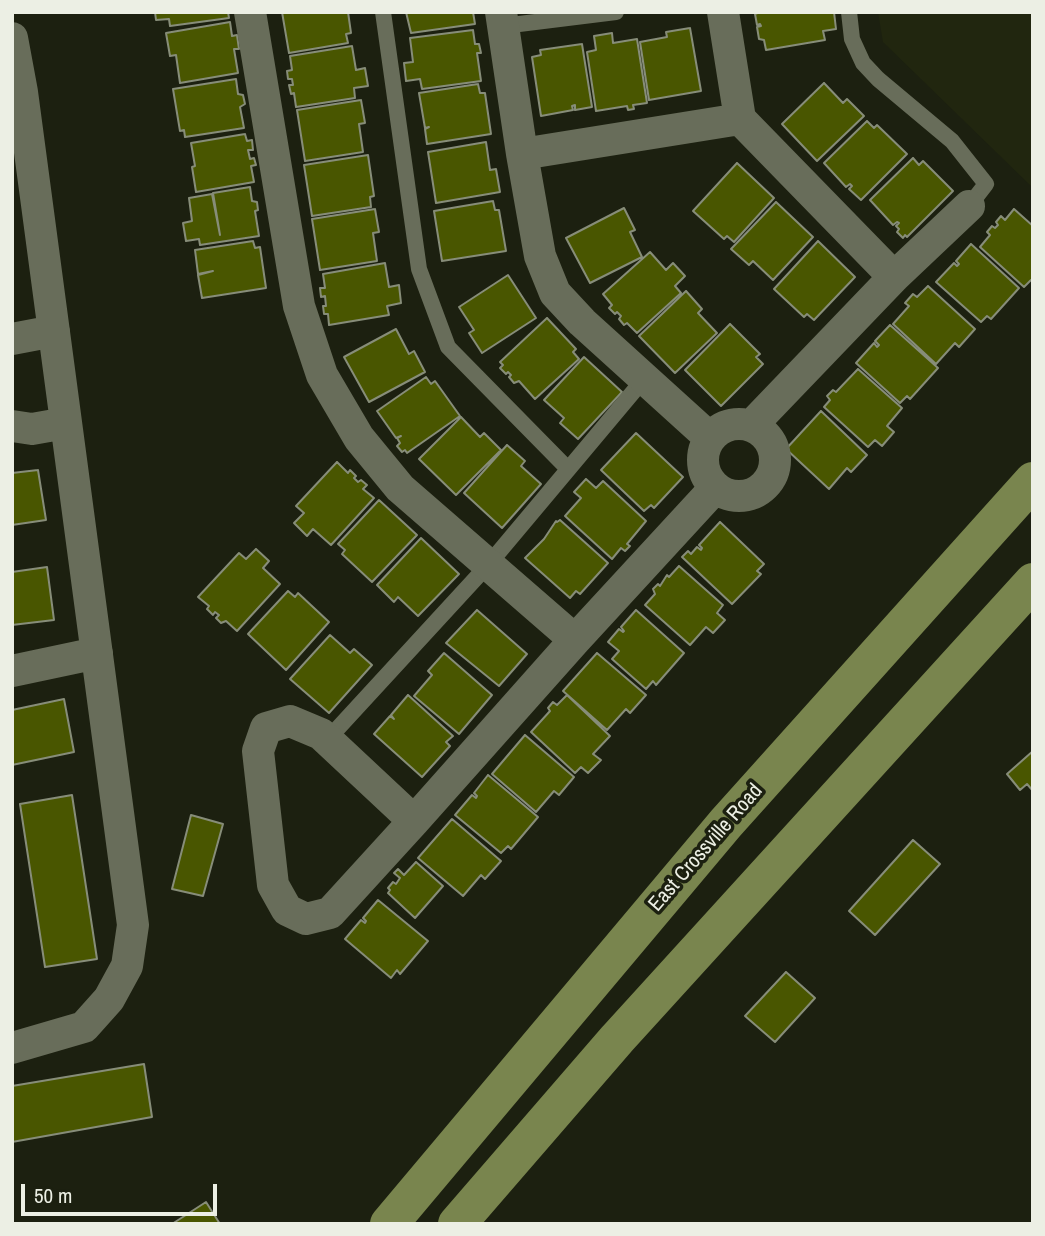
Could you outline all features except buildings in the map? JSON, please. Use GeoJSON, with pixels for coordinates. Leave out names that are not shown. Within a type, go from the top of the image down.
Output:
{"type":"FeatureCollection","features":[{"type":"Feature","properties":{"kind":"main road","name":"East Crossville Road"},"geometry":{"type":"LineString","coordinates":[[389,1224],[726,822],[1033,481]]}},
{"type":"Feature","properties":{"kind":"main road"},"geometry":{"type":"LineString","coordinates":[[457,1224],[617,1039],[1033,582]]}},
{"type":"Feature","properties":{"kind":"street"},"geometry":{"type":"LineString","coordinates":[[250,12],[299,306],[321,375],[359,438],[400,488],[575,640]]}},
{"type":"Feature","properties":{"kind":"street"},"geometry":{"type":"LineString","coordinates":[[723,12],[740,119],[894,277]]}},
{"type":"Feature","properties":{"kind":"street"},"geometry":{"type":"LineString","coordinates":[[502,19],[540,256],[555,293],[582,322],[710,438]]}},
{"type":"Feature","properties":{"kind":"street"},"geometry":{"type":"LineString","coordinates":[[12,38],[17,92],[54,331],[133,925],[127,967],[109,999],[84,1027],[12,1048]]}},
{"type":"Feature","properties":{"kind":"street"},"geometry":{"type":"LineString","coordinates":[[522,154],[740,119]]}},
{"type":"Feature","properties":{"kind":"street"},"geometry":{"type":"LineString","coordinates":[[751,426],[894,277],[969,206]]}},
{"type":"Feature","properties":{"kind":"street"},"geometry":{"type":"LineString","coordinates":[[12,339],[54,331]]}},
{"type":"Feature","properties":{"kind":"street"},"geometry":{"type":"LineString","coordinates":[[12,426],[32,429],[66,423]]}},
{"type":"Feature","properties":{"kind":"street"},"geometry":{"type":"LineString","coordinates":[[726,426],[751,426],[764,433],[771,443],[775,455],[770,479],[752,494],[739,497],[726,495],[715,488],[707,478],[703,466],[704,449],[710,438],[726,426]]}},
{"type":"Feature","properties":{"kind":"street"},"geometry":{"type":"LineString","coordinates":[[414,821],[321,734],[290,720],[266,728],[258,751],[273,885],[287,910],[306,919],[330,913],[414,821],[575,640],[715,488]]}},
{"type":"Feature","properties":{"kind":"street"},"geometry":{"type":"LineString","coordinates":[[12,671],[97,653]]}},
{"type":"Feature","properties":{"kind":"lane"},"geometry":{"type":"LineString","coordinates":[[383,12],[419,269],[448,346],[568,469]]}},
{"type":"Feature","properties":{"kind":"lane"},"geometry":{"type":"LineString","coordinates":[[502,19],[616,12]]}},
{"type":"Feature","properties":{"kind":"lane"},"geometry":{"type":"LineString","coordinates":[[849,12],[852,39],[863,63],[878,79],[952,141],[986,184],[969,206]]}},
{"type":"Feature","properties":{"kind":"lane"},"geometry":{"type":"LineString","coordinates":[[328,739],[488,565],[644,379]]}},
{"type":"Feature","properties":{"kind":"shaded area"},"geometry":{"type":"Polygon","coordinates":[[[878,12],[1033,12],[1033,188],[883,42],[878,12]]]}}]}
